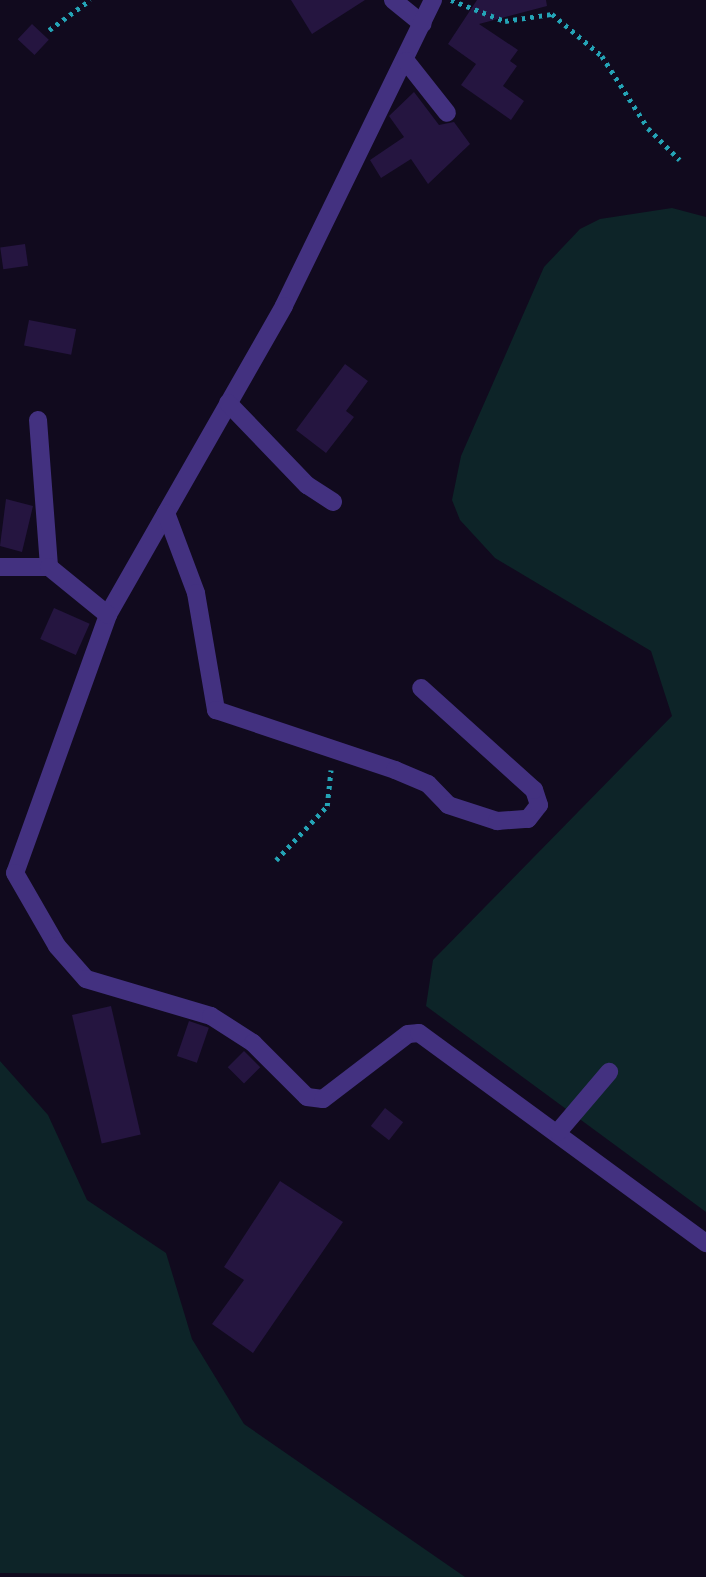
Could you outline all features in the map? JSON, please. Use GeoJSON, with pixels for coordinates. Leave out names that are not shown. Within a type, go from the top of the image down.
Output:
{"type":"FeatureCollection","features":[{"type":"Feature","properties":{"kind":"street"},"geometry":{"type":"LineString","coordinates":[[393,0],[422,24]]}},
{"type":"Feature","properties":{"kind":"street"},"geometry":{"type":"LineString","coordinates":[[433,0],[407,61],[284,306],[108,615],[16,861],[15,873],[69,961],[86,979],[110,989],[211,1016],[253,1043],[307,1097],[323,1099],[408,1034],[419,1033],[558,1132],[706,1243]]}},
{"type":"Feature","properties":{"kind":"street"},"geometry":{"type":"LineString","coordinates":[[407,61],[447,113]]}},
{"type":"Feature","properties":{"kind":"street"},"geometry":{"type":"LineString","coordinates":[[228,403],[307,485],[333,502]]}},
{"type":"Feature","properties":{"kind":"street"},"geometry":{"type":"LineString","coordinates":[[38,420],[49,567]]}},
{"type":"Feature","properties":{"kind":"street"},"geometry":{"type":"LineString","coordinates":[[166,513],[196,593],[216,710],[395,770],[428,784],[448,805],[497,821],[528,819],[540,805],[534,790],[421,688]]}},
{"type":"Feature","properties":{"kind":"street"},"geometry":{"type":"LineString","coordinates":[[0,567],[49,567],[108,615]]}},
{"type":"Feature","properties":{"kind":"street"},"geometry":{"type":"LineString","coordinates":[[558,1132],[609,1072]]}},
{"type":"Feature","properties":{"kind":"path"},"geometry":{"type":"LineString","coordinates":[[49,30],[90,0]]}},
{"type":"Feature","properties":{"kind":"path"},"geometry":{"type":"LineString","coordinates":[[450,0],[505,20],[552,14],[601,56],[648,128],[680,160]]}},
{"type":"Feature","properties":{"kind":"path"},"geometry":{"type":"LineString","coordinates":[[276,860],[327,806],[333,772],[324,762]]}},
{"type":"Feature","properties":{"kind":"green space"},"geometry":{"type":"Polygon","coordinates":[[[672,208],[706,217],[706,1212],[426,1006],[433,960],[672,716],[651,651],[495,558],[460,520],[452,500],[461,456],[544,267],[580,229],[600,219],[672,208]]]}},
{"type":"Feature","properties":{"kind":"green space"},"geometry":{"type":"Polygon","coordinates":[[[0,1061],[48,1115],[87,1200],[166,1253],[192,1339],[244,1424],[465,1577],[0,1573],[0,1061]]]}},
{"type":"Feature","properties":{"kind":"building"},"geometry":{"type":"Polygon","coordinates":[[[291,0],[365,0],[312,34],[291,0]]]}},
{"type":"Feature","properties":{"kind":"building"},"geometry":{"type":"Polygon","coordinates":[[[477,0],[546,0],[547,6],[479,24],[518,50],[510,61],[517,66],[503,86],[524,101],[511,120],[461,85],[476,64],[448,44],[477,0]]]}},
{"type":"Feature","properties":{"kind":"building"},"geometry":{"type":"Polygon","coordinates":[[[32,24],[49,40],[34,55],[18,39],[32,24]]]}},
{"type":"Feature","properties":{"kind":"building"},"geometry":{"type":"Polygon","coordinates":[[[414,92],[439,125],[454,122],[470,144],[428,184],[411,159],[381,178],[370,160],[404,137],[389,116],[414,92]]]}},
{"type":"Feature","properties":{"kind":"building"},"geometry":{"type":"Polygon","coordinates":[[[25,244],[28,266],[3,269],[0,247],[25,244]]]}},
{"type":"Feature","properties":{"kind":"building"},"geometry":{"type":"Polygon","coordinates":[[[29,320],[76,329],[71,355],[24,346],[29,320]]]}},
{"type":"Feature","properties":{"kind":"building"},"geometry":{"type":"Polygon","coordinates":[[[345,364],[368,381],[346,411],[354,417],[326,453],[296,430],[345,364]]]}},
{"type":"Feature","properties":{"kind":"building"},"geometry":{"type":"Polygon","coordinates":[[[6,499],[33,506],[22,552],[0,546],[6,499]]]}},
{"type":"Feature","properties":{"kind":"building"},"geometry":{"type":"Polygon","coordinates":[[[54,608],[90,624],[76,655],[40,639],[54,608]]]}},
{"type":"Feature","properties":{"kind":"building"},"geometry":{"type":"Polygon","coordinates":[[[111,1006],[141,1135],[102,1144],[72,1015],[111,1006]]]}},
{"type":"Feature","properties":{"kind":"building"},"geometry":{"type":"Polygon","coordinates":[[[189,1021],[209,1028],[197,1063],[177,1056],[189,1021]]]}},
{"type":"Feature","properties":{"kind":"building"},"geometry":{"type":"Polygon","coordinates":[[[244,1051],[260,1067],[244,1084],[228,1067],[244,1051]]]}},
{"type":"Feature","properties":{"kind":"building"},"geometry":{"type":"Polygon","coordinates":[[[385,1108],[403,1122],[389,1140],[371,1126],[385,1108]]]}},
{"type":"Feature","properties":{"kind":"building"},"geometry":{"type":"Polygon","coordinates":[[[280,1181],[343,1222],[253,1353],[212,1324],[244,1280],[224,1267],[280,1181]]]}}]}
